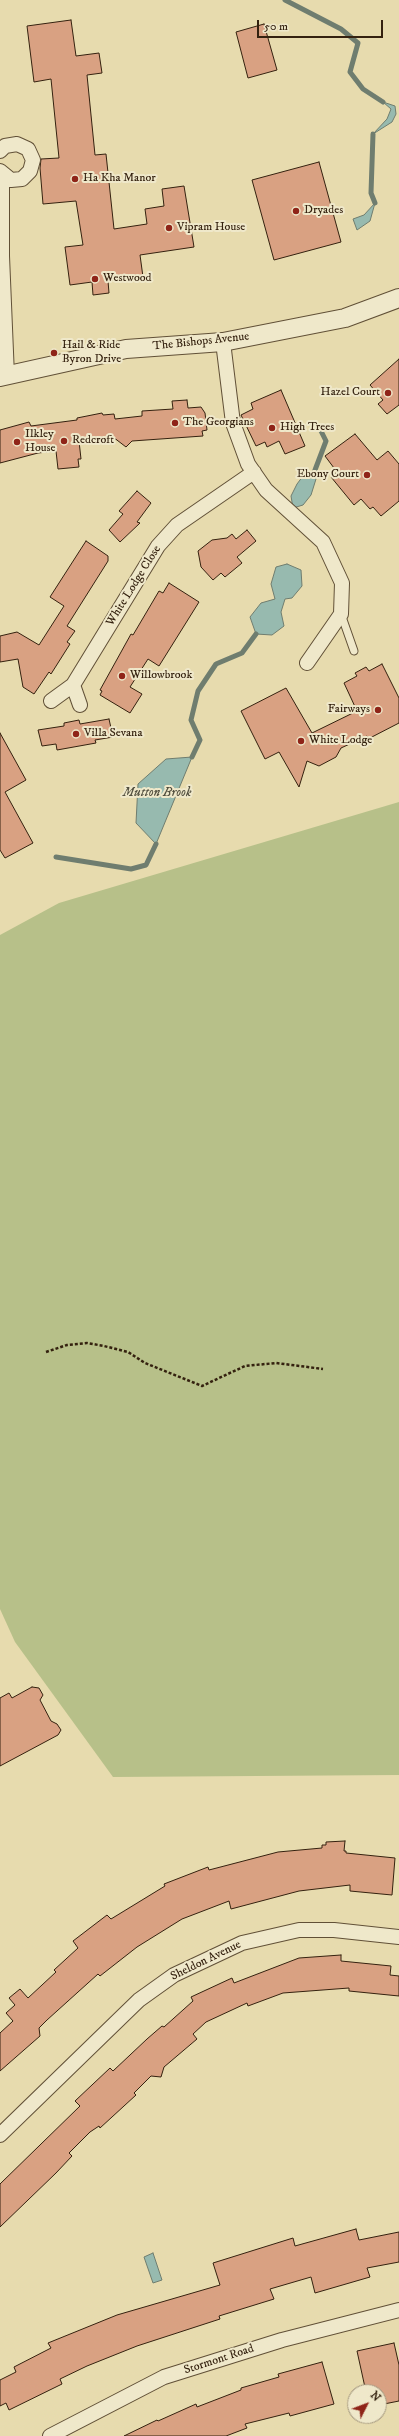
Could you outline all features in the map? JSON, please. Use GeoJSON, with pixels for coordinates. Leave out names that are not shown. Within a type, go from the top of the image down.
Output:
{"type":"FeatureCollection","features":[{"type":"Feature","properties":{"kind":"street"},"geometry":{"type":"LineString","coordinates":[[0,151],[5,146],[17,144],[28,149],[33,160],[30,171],[22,179],[11,180],[1,173]]}},
{"type":"Feature","properties":{"kind":"street"},"geometry":{"type":"LineString","coordinates":[[1,173],[3,377]]}},
{"type":"Feature","properties":{"kind":"street","name":"The Bishops Avenue"},"geometry":{"type":"LineString","coordinates":[[3,377],[126,349],[223,342],[345,318],[399,298]]}},
{"type":"Feature","properties":{"kind":"street"},"geometry":{"type":"LineString","coordinates":[[223,342],[232,422],[248,464],[276,499],[323,542],[342,583],[341,614],[307,663]]}},
{"type":"Feature","properties":{"kind":"street","name":"White Lodge Close"},"geometry":{"type":"LineString","coordinates":[[51,701],[73,685],[158,546],[177,525],[254,472]]}},
{"type":"Feature","properties":{"kind":"street"},"geometry":{"type":"LineString","coordinates":[[73,685],[80,705]]}},
{"type":"Feature","properties":{"kind":"street","name":"Sheldon Avenue"},"geometry":{"type":"LineString","coordinates":[[0,2134],[139,2000],[174,1975],[242,1943],[299,1930],[334,1930],[399,1938]]}},
{"type":"Feature","properties":{"kind":"street","name":"Stormont Road"},"geometry":{"type":"LineString","coordinates":[[50,2436],[164,2378],[282,2340],[399,2310]]}},
{"type":"Feature","properties":{"kind":"lane"},"geometry":{"type":"LineString","coordinates":[[341,614],[354,651]]}},
{"type":"Feature","properties":{"kind":"path"},"geometry":{"type":"LineString","coordinates":[[46,1352],[67,1345],[87,1343],[104,1346],[128,1352],[145,1363],[202,1386],[245,1366],[276,1363],[323,1369]]}},
{"type":"Feature","properties":{"kind":"green space"},"geometry":{"type":"Polygon","coordinates":[[[399,802],[399,1775],[113,1777],[15,1642],[0,1609],[0,935],[59,903],[399,802]]]}},
{"type":"Feature","properties":{"kind":"water"},"geometry":{"type":"Polygon","coordinates":[[[383,102],[395,106],[396,114],[392,122],[373,134],[387,119],[391,109],[383,102]]]}},
{"type":"Feature","properties":{"kind":"water"},"geometry":{"type":"Polygon","coordinates":[[[375,203],[370,221],[357,230],[353,219],[364,215],[375,203]]]}},
{"type":"Feature","properties":{"kind":"water"},"geometry":{"type":"Polygon","coordinates":[[[315,470],[316,479],[311,495],[303,505],[293,508],[291,496],[297,484],[303,476],[315,470]]]}},
{"type":"Feature","properties":{"kind":"water"},"geometry":{"type":"Polygon","coordinates":[[[287,564],[301,570],[302,586],[292,598],[285,599],[281,612],[284,626],[272,635],[256,634],[250,617],[261,603],[275,599],[271,584],[276,567],[287,564]]]}},
{"type":"Feature","properties":{"kind":"water","name":"Mutton Brook"},"geometry":{"type":"Polygon","coordinates":[[[192,757],[156,844],[136,823],[138,784],[166,759],[192,757]]]}},
{"type":"Feature","properties":{"kind":"water"},"geometry":{"type":"Polygon","coordinates":[[[153,2253],[162,2280],[153,2283],[144,2257],[153,2253]]]}},
{"type":"Feature","properties":{"kind":"building"},"geometry":{"type":"Polygon","coordinates":[[[71,20],[76,56],[99,53],[102,73],[87,75],[95,155],[106,154],[114,229],[147,224],[145,209],[164,206],[162,189],[184,186],[194,247],[140,255],[143,277],[108,281],[109,293],[93,295],[92,282],[70,285],[65,247],[83,245],[76,201],[43,204],[40,168],[41,159],[59,158],[51,79],[34,82],[27,26],[71,20]]]}},
{"type":"Feature","properties":{"kind":"building"},"geometry":{"type":"Polygon","coordinates":[[[264,24],[277,70],[248,78],[236,32],[264,24]]]}},
{"type":"Feature","properties":{"kind":"building","name":"Dryades"},"geometry":{"type":"Polygon","coordinates":[[[319,162],[341,242],[274,260],[252,180],[319,162]]]}},
{"type":"Feature","properties":{"kind":"building","name":"Hazel Court"},"geometry":{"type":"Polygon","coordinates":[[[399,359],[399,405],[387,414],[378,404],[383,400],[370,385],[399,359]]]}},
{"type":"Feature","properties":{"kind":"building","name":"High Trees"},"geometry":{"type":"Polygon","coordinates":[[[281,390],[305,446],[285,454],[279,441],[267,447],[265,442],[256,446],[241,415],[253,409],[251,403],[281,390]]]}},
{"type":"Feature","properties":{"kind":"building"},"geometry":{"type":"Polygon","coordinates":[[[187,400],[188,408],[201,407],[205,413],[207,430],[202,431],[203,436],[132,441],[126,447],[113,437],[79,441],[81,459],[78,459],[79,467],[58,469],[56,451],[38,453],[0,463],[0,430],[29,422],[31,426],[77,420],[77,418],[102,413],[103,415],[114,414],[115,419],[142,416],[142,411],[173,409],[172,401],[187,400]]]}},
{"type":"Feature","properties":{"kind":"building","name":"Ebony Court"},"geometry":{"type":"Polygon","coordinates":[[[355,434],[377,460],[388,451],[399,464],[399,501],[381,516],[373,507],[370,509],[361,499],[354,505],[331,477],[337,472],[325,456],[355,434]]]}},
{"type":"Feature","properties":{"kind":"building"},"geometry":{"type":"Polygon","coordinates":[[[137,491],[151,503],[137,522],[140,523],[120,542],[109,530],[123,514],[119,511],[137,491]]]}},
{"type":"Feature","properties":{"kind":"building"},"geometry":{"type":"Polygon","coordinates":[[[247,530],[256,541],[237,557],[242,563],[225,577],[221,573],[213,580],[201,567],[198,551],[212,540],[227,538],[232,534],[236,539],[247,530]]]}},
{"type":"Feature","properties":{"kind":"building"},"geometry":{"type":"Polygon","coordinates":[[[86,541],[108,556],[108,561],[67,626],[75,631],[67,642],[70,644],[51,674],[49,672],[34,694],[23,687],[18,659],[0,662],[0,636],[17,632],[39,645],[64,606],[50,597],[86,541]]]}},
{"type":"Feature","properties":{"kind":"building"},"geometry":{"type":"Polygon","coordinates":[[[169,583],[199,602],[159,666],[148,659],[130,687],[142,694],[130,713],[100,695],[102,691],[100,690],[131,634],[133,635],[159,591],[163,593],[169,583]]]}},
{"type":"Feature","properties":{"kind":"building"},"geometry":{"type":"Polygon","coordinates":[[[382,664],[399,698],[399,723],[368,739],[367,736],[341,748],[336,757],[319,766],[307,761],[299,787],[279,752],[265,759],[241,711],[286,688],[312,733],[357,711],[344,683],[357,676],[355,673],[366,667],[369,671],[382,664]]]}},
{"type":"Feature","properties":{"kind":"building","name":"Villa Sevana"},"geometry":{"type":"Polygon","coordinates":[[[109,719],[113,737],[95,740],[96,743],[57,750],[56,744],[42,746],[38,730],[64,726],[64,723],[79,720],[80,724],[109,719]]]}},
{"type":"Feature","properties":{"kind":"building"},"geometry":{"type":"Polygon","coordinates":[[[0,733],[26,780],[5,792],[33,843],[5,858],[0,850],[0,733]]]}},
{"type":"Feature","properties":{"kind":"building"},"geometry":{"type":"Polygon","coordinates":[[[32,1687],[39,1688],[43,1695],[40,1700],[51,1721],[57,1724],[61,1730],[58,1735],[0,1766],[0,1698],[9,1693],[12,1698],[32,1687]]]}},
{"type":"Feature","properties":{"kind":"building"},"geometry":{"type":"Polygon","coordinates":[[[345,1841],[344,1851],[346,1851],[346,1853],[395,1858],[392,1895],[350,1891],[350,1885],[299,1891],[231,1909],[229,1901],[182,1919],[137,1947],[100,1976],[98,1974],[39,2028],[40,2036],[0,2071],[0,2033],[13,2021],[6,2013],[15,2005],[9,1998],[20,1989],[28,1998],[56,1972],[54,1970],[78,1948],[73,1941],[107,1915],[111,1919],[165,1886],[164,1884],[208,1867],[209,1870],[278,1852],[322,1848],[322,1845],[326,1845],[326,1842],[345,1841]]]}},
{"type":"Feature","properties":{"kind":"building"},"geometry":{"type":"Polygon","coordinates":[[[341,1955],[341,1961],[391,1966],[390,1975],[399,1976],[399,1996],[349,1991],[349,1988],[283,1993],[248,2006],[247,2003],[206,2022],[193,2034],[197,2039],[164,2067],[161,2077],[151,2076],[134,2093],[136,2095],[100,2128],[99,2126],[90,2132],[69,2153],[72,2156],[56,2173],[0,2227],[0,2184],[80,2106],[75,2101],[110,2068],[113,2071],[147,2039],[162,2026],[164,2027],[193,2001],[191,1997],[232,1978],[234,1983],[299,1958],[341,1955]]]}},
{"type":"Feature","properties":{"kind":"building"},"geometry":{"type":"Polygon","coordinates":[[[356,2229],[359,2240],[399,2232],[399,2262],[367,2268],[370,2277],[315,2293],[311,2277],[270,2289],[274,2299],[219,2316],[220,2319],[137,2346],[87,2366],[60,2379],[62,2384],[9,2410],[6,2403],[0,2406],[0,2380],[16,2372],[14,2367],[51,2348],[48,2343],[117,2315],[220,2285],[213,2263],[293,2238],[295,2246],[356,2229]]]}},
{"type":"Feature","properties":{"kind":"building"},"geometry":{"type":"Polygon","coordinates":[[[394,2343],[399,2365],[399,2401],[387,2403],[387,2384],[364,2384],[357,2351],[394,2343]]]}},
{"type":"Feature","properties":{"kind":"building"},"geometry":{"type":"Polygon","coordinates":[[[322,2362],[334,2404],[290,2416],[289,2413],[245,2424],[247,2428],[226,2436],[124,2436],[157,2420],[158,2421],[196,2404],[197,2407],[241,2390],[241,2388],[279,2377],[278,2374],[322,2362]]]}},
{"type":"Feature","properties":{"kind":"waterway","name":"Mutton Brook"},"geometry":{"type":"LineString","coordinates":[[285,0],[341,29],[358,43],[350,72],[363,89],[383,102]]}},
{"type":"Feature","properties":{"kind":"waterway","name":"Mutton Brook"},"geometry":{"type":"LineString","coordinates":[[373,134],[371,193],[375,203]]}},
{"type":"Feature","properties":{"kind":"waterway","name":"Mutton Brook"},"geometry":{"type":"LineString","coordinates":[[315,470],[326,441],[319,427]]}},
{"type":"Feature","properties":{"kind":"waterway","name":"Mutton Brook"},"geometry":{"type":"LineString","coordinates":[[192,757],[200,740],[191,720],[198,691],[216,664],[242,653],[256,634]]}},
{"type":"Feature","properties":{"kind":"waterway"},"geometry":{"type":"LineString","coordinates":[[56,857],[131,869],[146,865],[156,844]]}},
{"type":"Feature","properties":{"kind":"place","name":"Ha Kha Manor"},"geometry":{"type":"Point","coordinates":[75,179]}},
{"type":"Feature","properties":{"kind":"place","name":"Dryades"},"geometry":{"type":"Point","coordinates":[296,211]}},
{"type":"Feature","properties":{"kind":"place","name":"Vipram House"},"geometry":{"type":"Point","coordinates":[169,228]}},
{"type":"Feature","properties":{"kind":"place","name":"Westwood"},"geometry":{"type":"Point","coordinates":[95,279]}},
{"type":"Feature","properties":{"kind":"place","name":"Hail & Ride Byron Drive"},"geometry":{"type":"Point","coordinates":[54,353]}},
{"type":"Feature","properties":{"kind":"place","name":"Hazel Court"},"geometry":{"type":"Point","coordinates":[388,393]}},
{"type":"Feature","properties":{"kind":"place","name":"The Georgians"},"geometry":{"type":"Point","coordinates":[175,423]}},
{"type":"Feature","properties":{"kind":"place","name":"High Trees"},"geometry":{"type":"Point","coordinates":[272,428]}},
{"type":"Feature","properties":{"kind":"place","name":"Redcroft"},"geometry":{"type":"Point","coordinates":[64,441]}},
{"type":"Feature","properties":{"kind":"place","name":"Ilkley House"},"geometry":{"type":"Point","coordinates":[17,442]}},
{"type":"Feature","properties":{"kind":"place","name":"Ebony Court"},"geometry":{"type":"Point","coordinates":[367,475]}},
{"type":"Feature","properties":{"kind":"place","name":"Willowbrook"},"geometry":{"type":"Point","coordinates":[122,676]}},
{"type":"Feature","properties":{"kind":"place","name":"Fairways"},"geometry":{"type":"Point","coordinates":[378,710]}},
{"type":"Feature","properties":{"kind":"place","name":"Villa Sevana"},"geometry":{"type":"Point","coordinates":[76,734]}},
{"type":"Feature","properties":{"kind":"place","name":"White Lodge"},"geometry":{"type":"Point","coordinates":[301,741]}}]}
